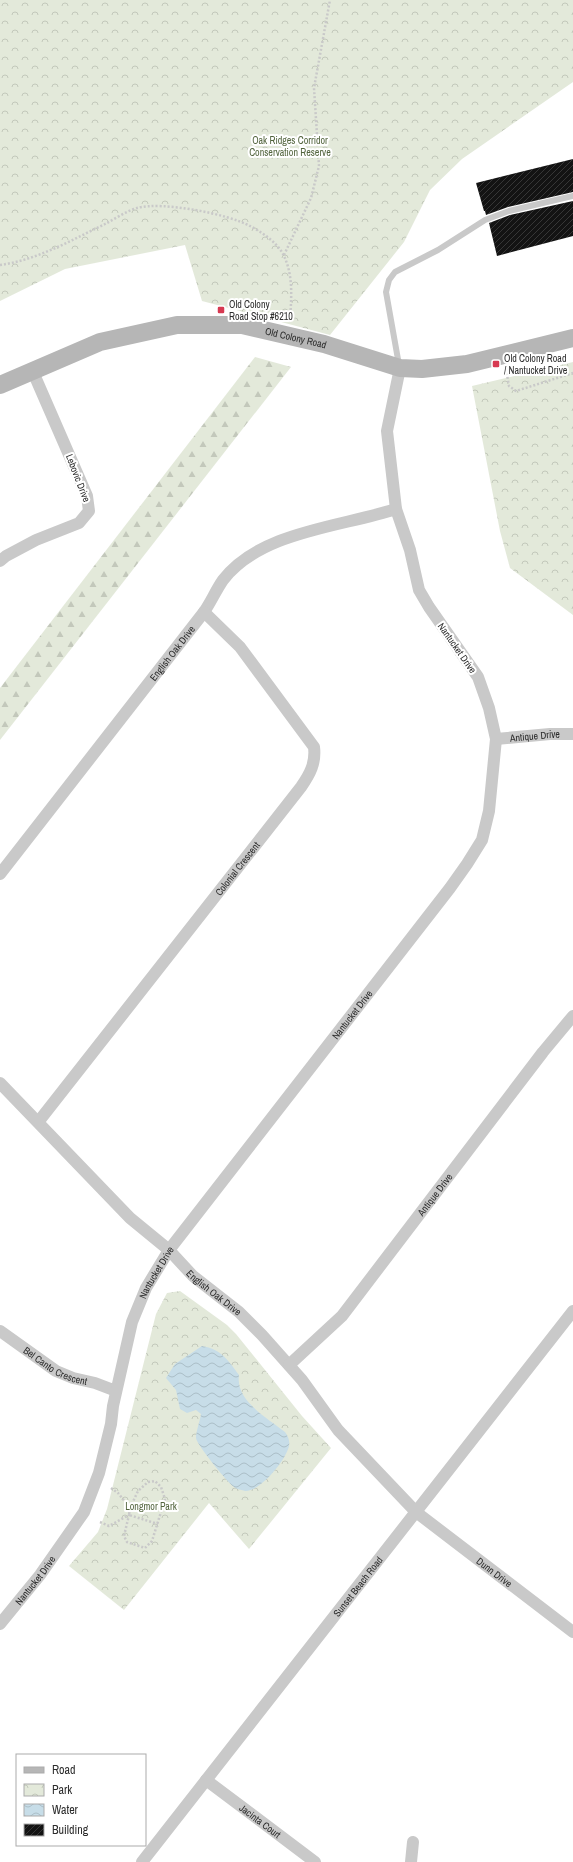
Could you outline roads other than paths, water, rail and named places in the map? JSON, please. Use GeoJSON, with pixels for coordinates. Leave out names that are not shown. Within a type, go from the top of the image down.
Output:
{"type":"FeatureCollection","features":[{"type":"Feature","properties":{"kind":"street","name":"Old Colony Road"},"geometry":{"type":"LineString","coordinates":[[0,385],[100,342],[177,325],[242,325],[324,344],[400,368],[422,369],[447,367],[573,338]]}},
{"type":"Feature","properties":{"kind":"street","name":"Nantucket Drive"},"geometry":{"type":"LineString","coordinates":[[0,1624],[40,1575],[84,1512],[98,1473],[111,1424],[116,1391],[132,1322],[146,1288],[169,1250],[467,864],[482,840],[489,811],[496,739],[489,708],[478,677],[429,607],[419,590],[410,550],[396,509],[387,431],[400,368]]}},
{"type":"Feature","properties":{"kind":"street","name":"Lebovic Drive"},"geometry":{"type":"LineString","coordinates":[[0,561],[6,556],[36,540],[79,523],[89,511],[87,496],[33,372]]}},
{"type":"Feature","properties":{"kind":"street","name":"English Oak Drive"},"geometry":{"type":"LineString","coordinates":[[0,874],[204,612],[224,580],[250,555],[280,539],[396,509]]}},
{"type":"Feature","properties":{"kind":"street","name":"Colonial Crescent"},"geometry":{"type":"LineString","coordinates":[[39,1121],[301,787],[314,764],[314,747],[240,648],[204,612]]}},
{"type":"Feature","properties":{"kind":"street","name":"Antique Drive"},"geometry":{"type":"LineString","coordinates":[[496,739],[550,734],[573,734]]}},
{"type":"Feature","properties":{"kind":"street","name":"Antique Drive"},"geometry":{"type":"LineString","coordinates":[[289,1365],[342,1316],[543,1052],[573,1016]]}},
{"type":"Feature","properties":{"kind":"street","name":"English Oak Drive"},"geometry":{"type":"LineString","coordinates":[[0,1083],[39,1121],[130,1218],[169,1250],[193,1276],[239,1312],[289,1365],[338,1430],[416,1512]]}},
{"type":"Feature","properties":{"kind":"street","name":"Sunset Beach Road"},"geometry":{"type":"LineString","coordinates":[[142,1862],[573,1311]]}},
{"type":"Feature","properties":{"kind":"street","name":"Bel Canto Crescent"},"geometry":{"type":"LineString","coordinates":[[0,1333],[56,1371],[73,1378],[85,1382],[95,1383],[116,1391]]}},
{"type":"Feature","properties":{"kind":"street","name":"Dunn Drive"},"geometry":{"type":"LineString","coordinates":[[416,1512],[573,1632]]}},
{"type":"Feature","properties":{"kind":"street","name":"Jacinta Court"},"geometry":{"type":"LineString","coordinates":[[206,1780],[315,1862]]}},
{"type":"Feature","properties":{"kind":"street"},"geometry":{"type":"LineString","coordinates":[[411,1862],[413,1842]]}},
{"type":"Feature","properties":{"kind":"lane"},"geometry":{"type":"LineString","coordinates":[[400,368],[386,292],[387,284],[392,275],[438,250],[489,218],[509,210],[573,196]]}},
{"type":"Feature","properties":{"kind":"water"},"geometry":{"type":"Polygon","coordinates":[[[202,1346],[209,1347],[224,1356],[239,1375],[239,1384],[247,1401],[287,1435],[289,1446],[278,1467],[265,1481],[251,1490],[245,1491],[234,1487],[207,1455],[196,1438],[201,1414],[196,1410],[187,1413],[180,1409],[176,1390],[166,1378],[175,1364],[202,1346]]]}},
{"type":"Feature","properties":{"kind":"place","name":"Old Colony Road Stop #6210"},"geometry":{"type":"Point","coordinates":[221,310]}},
{"type":"Feature","properties":{"kind":"place","name":"Old Colony Road / Nantucket Drive"},"geometry":{"type":"Point","coordinates":[496,364]}},
{"type":"Feature","properties":{"kind":"park label","name":"Oak Ridges Corridor Conservation Reserve"},"geometry":{"type":"Point","coordinates":[290,146]}},
{"type":"Feature","properties":{"kind":"park label","name":"Longmor Park"},"geometry":{"type":"Point","coordinates":[151,1506]}}]}
